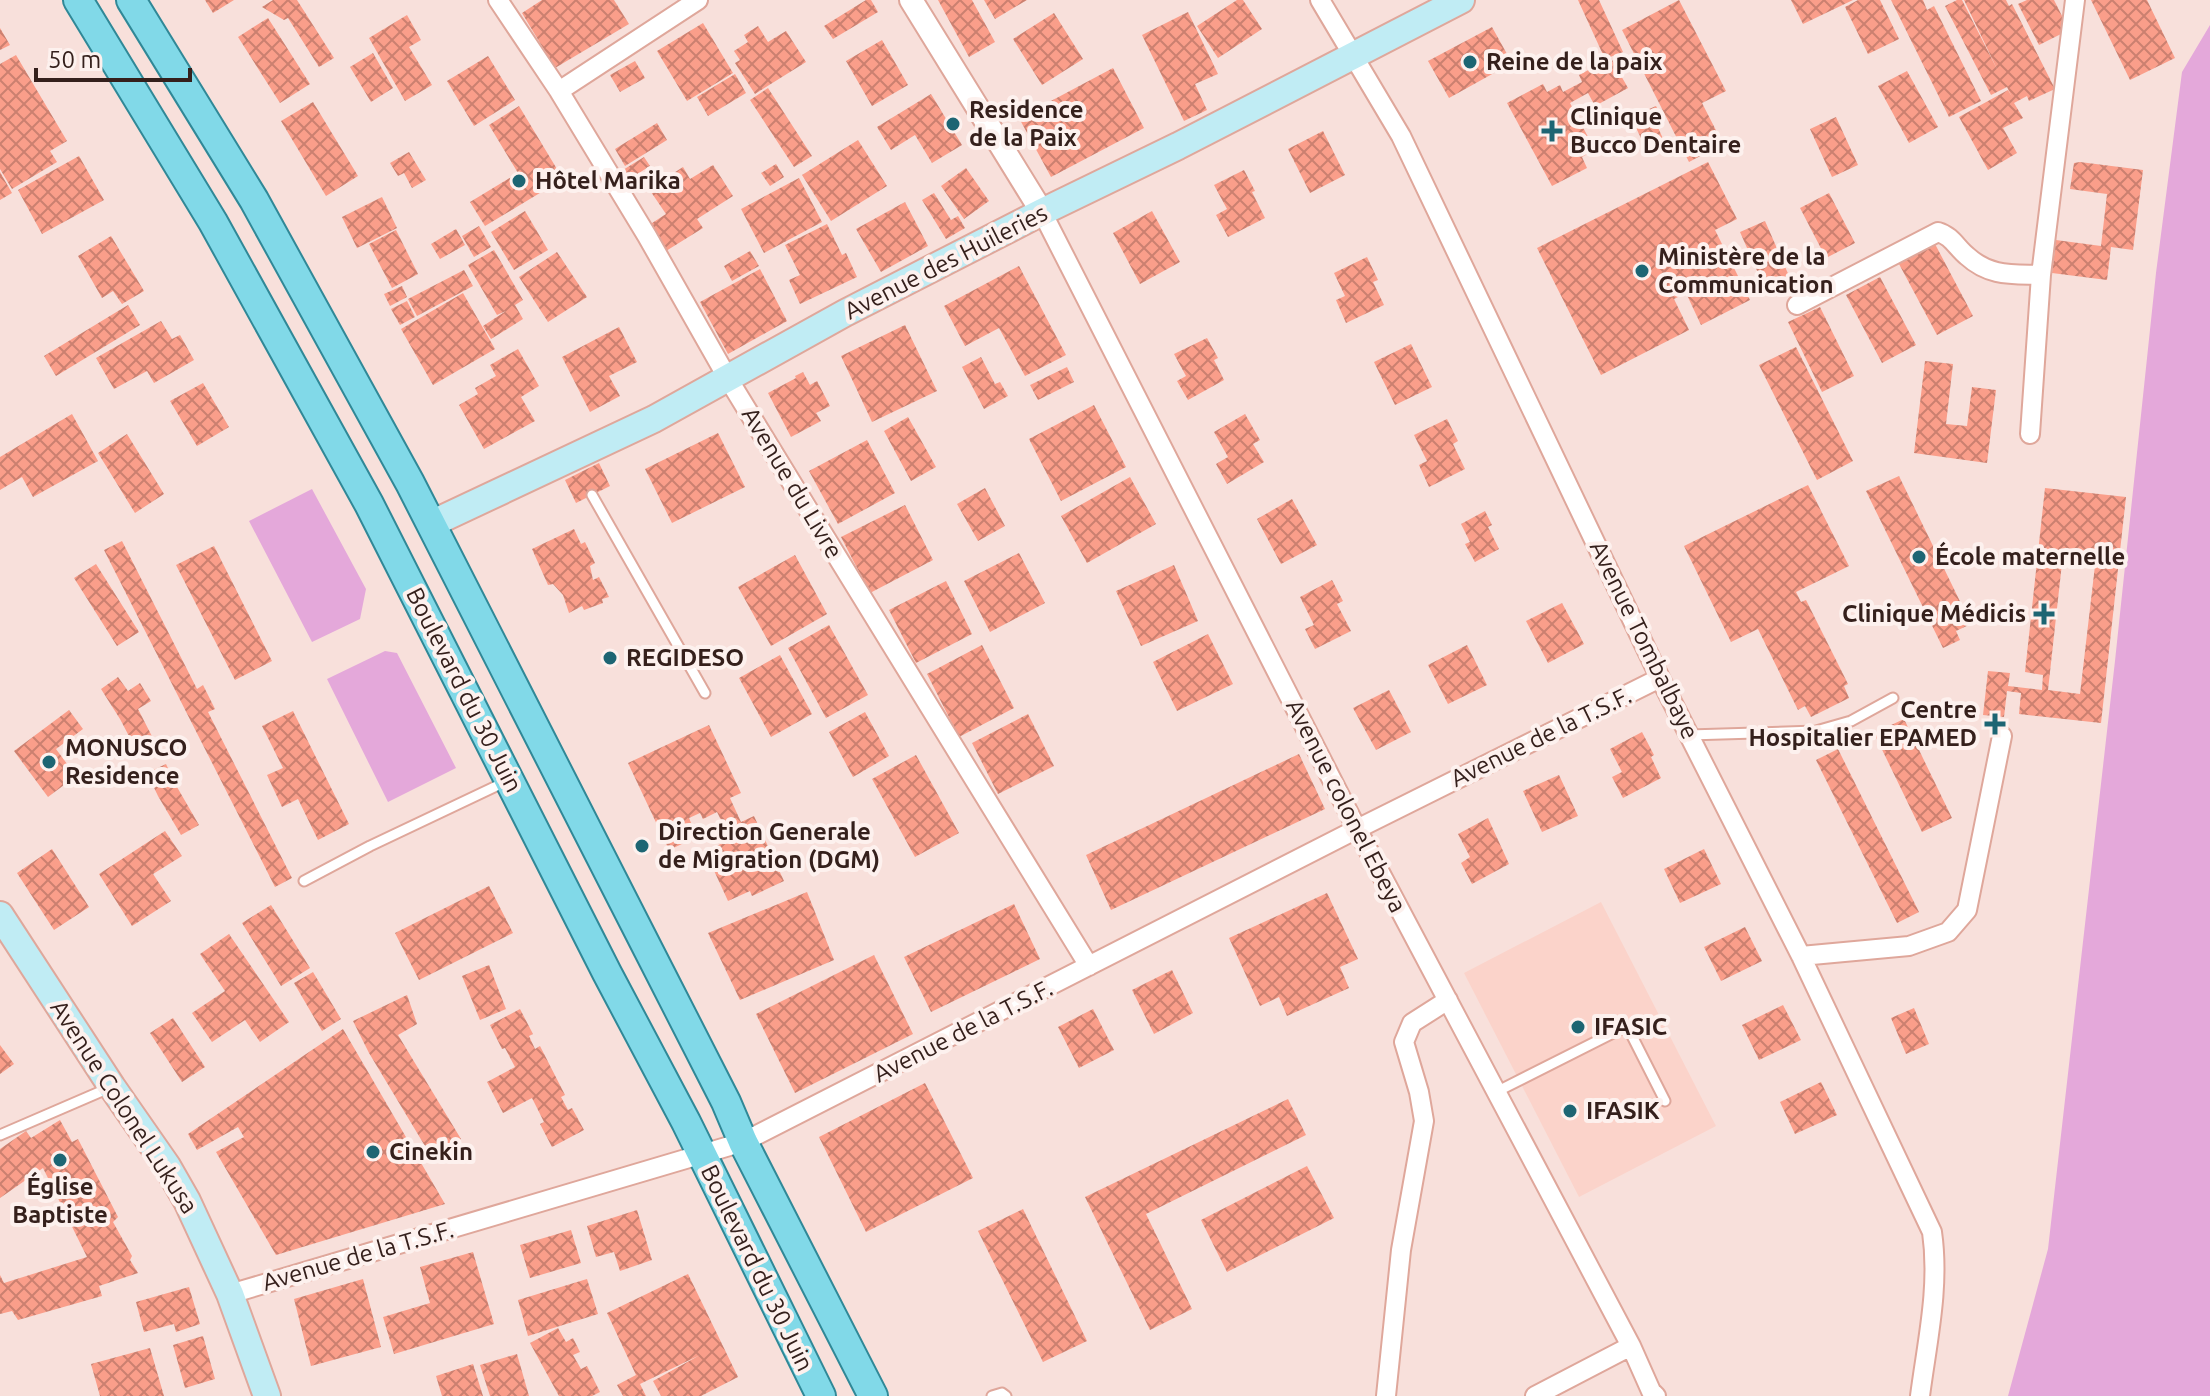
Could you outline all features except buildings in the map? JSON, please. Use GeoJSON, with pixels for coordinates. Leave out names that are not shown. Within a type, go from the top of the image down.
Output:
{"type":"FeatureCollection","features":[{"type":"Feature","properties":{"kind":"main road","name":"Boulevard du 30 Juin"},"geometry":{"type":"LineString","coordinates":[[78,0],[213,222],[369,504],[702,1155],[821,1396]]}},
{"type":"Feature","properties":{"kind":"main road","name":"Boulevard du 30 Juin"},"geometry":{"type":"LineString","coordinates":[[131,0],[254,200],[431,524],[873,1396]]}},
{"type":"Feature","properties":{"kind":"main road","name":"Avenue des Huileries"},"geometry":{"type":"LineString","coordinates":[[431,524],[575,460],[845,313],[1461,0]]}},
{"type":"Feature","properties":{"kind":"main road","name":"Avenue Colonel Lukusa"},"geometry":{"type":"LineString","coordinates":[[0,915],[167,1166],[187,1201],[230,1294],[267,1396]]}},
{"type":"Feature","properties":{"kind":"street","name":"Avenue du Livre"},"geometry":{"type":"LineString","coordinates":[[498,0],[559,91],[647,236],[727,377],[1089,966]]}},
{"type":"Feature","properties":{"kind":"street"},"geometry":{"type":"LineString","coordinates":[[559,91],[698,0]]}},
{"type":"Feature","properties":{"kind":"street"},"geometry":{"type":"LineString","coordinates":[[911,0],[1042,212]]}},
{"type":"Feature","properties":{"kind":"street","name":"Avenue Tombalbaye"},"geometry":{"type":"LineString","coordinates":[[1320,0],[1401,136],[1660,678],[1801,956],[1932,1232],[1936,1258],[1934,1290],[1920,1396]]}},
{"type":"Feature","properties":{"kind":"street"},"geometry":{"type":"LineString","coordinates":[[2030,434],[2041,275],[2075,0]]}},
{"type":"Feature","properties":{"kind":"street","name":"Avenue colonel Ebeya"},"geometry":{"type":"LineString","coordinates":[[1042,212],[1357,829],[1656,1396]]}},
{"type":"Feature","properties":{"kind":"street"},"geometry":{"type":"LineString","coordinates":[[1797,305],[1938,232],[1948,235],[1981,268],[2003,274],[2041,275]]}},
{"type":"Feature","properties":{"kind":"street","name":"Avenue de la T.S.F."},"geometry":{"type":"LineString","coordinates":[[230,1294],[743,1142],[1660,678]]}},
{"type":"Feature","properties":{"kind":"street"},"geometry":{"type":"LineString","coordinates":[[1801,956],[1909,946],[1948,932],[1967,910],[2002,736]]}},
{"type":"Feature","properties":{"kind":"street"},"geometry":{"type":"LineString","coordinates":[[1386,1396],[1401,1250],[1424,1121],[1404,1042],[1412,1023],[1448,1000]]}},
{"type":"Feature","properties":{"kind":"street"},"geometry":{"type":"LineString","coordinates":[[1535,1396],[1631,1346]]}},
{"type":"Feature","properties":{"kind":"lane"},"geometry":{"type":"LineString","coordinates":[[592,495],[705,693]]}},
{"type":"Feature","properties":{"kind":"lane"},"geometry":{"type":"LineString","coordinates":[[1689,735],[1816,731],[1851,721],[1893,698]]}},
{"type":"Feature","properties":{"kind":"lane"},"geometry":{"type":"LineString","coordinates":[[304,881],[370,846],[511,780]]}},
{"type":"Feature","properties":{"kind":"lane"},"geometry":{"type":"LineString","coordinates":[[1496,1092],[1627,1026],[1665,1101]]}},
{"type":"Feature","properties":{"kind":"lane"},"geometry":{"type":"LineString","coordinates":[[0,1135],[112,1087]]}},
{"type":"Feature","properties":{"kind":"lane"},"geometry":{"type":"LineString","coordinates":[[992,1396],[1002,1393],[1006,1396]]}},
{"type":"Feature","properties":{"kind":"shaded area"},"geometry":{"type":"Polygon","coordinates":[[[2210,25],[2210,1396],[2008,1396],[2048,1249],[2156,273],[2182,72],[2210,25]]]}},
{"type":"Feature","properties":{"kind":"shaded area"},"geometry":{"type":"Polygon","coordinates":[[[312,489],[366,589],[360,619],[312,642],[249,521],[312,489]]]}},
{"type":"Feature","properties":{"kind":"shaded area"},"geometry":{"type":"Polygon","coordinates":[[[385,651],[397,653],[456,768],[388,802],[327,679],[385,651]]]}},
{"type":"Feature","properties":{"kind":"shaded area","name":"IFASIC"},"geometry":{"type":"Polygon","coordinates":[[[1601,902],[1716,1126],[1579,1197],[1464,973],[1601,902]]]}},
{"type":"Feature","properties":{"kind":"place","name":"Reine de la paix"},"geometry":{"type":"Point","coordinates":[1470,62]}},
{"type":"Feature","properties":{"kind":"place","name":"Residence de la Paix"},"geometry":{"type":"Point","coordinates":[953,124]}},
{"type":"Feature","properties":{"kind":"place","name":"Clinique Bucco Dentaire"},"geometry":{"type":"Point","coordinates":[1552,131]}},
{"type":"Feature","properties":{"kind":"place","name":"Hôtel Marika"},"geometry":{"type":"Point","coordinates":[519,181]}},
{"type":"Feature","properties":{"kind":"place","name":"Ministère de la Communication"},"geometry":{"type":"Point","coordinates":[1642,271]}},
{"type":"Feature","properties":{"kind":"place","name":"École maternelle"},"geometry":{"type":"Point","coordinates":[1919,557]}},
{"type":"Feature","properties":{"kind":"place","name":"Clinique Médicis"},"geometry":{"type":"Point","coordinates":[2044,614]}},
{"type":"Feature","properties":{"kind":"place","name":"REGIDESO"},"geometry":{"type":"Point","coordinates":[610,658]}},
{"type":"Feature","properties":{"kind":"place","name":"Centre Hospitalier EPAMED"},"geometry":{"type":"Point","coordinates":[1995,724]}},
{"type":"Feature","properties":{"kind":"place","name":"MONUSCO Residence"},"geometry":{"type":"Point","coordinates":[49,762]}},
{"type":"Feature","properties":{"kind":"place","name":"Direction Generale de Migration (DGM)"},"geometry":{"type":"Point","coordinates":[642,846]}},
{"type":"Feature","properties":{"kind":"place","name":"IFASIC"},"geometry":{"type":"Point","coordinates":[1578,1027]}},
{"type":"Feature","properties":{"kind":"place","name":"IFASIK"},"geometry":{"type":"Point","coordinates":[1570,1111]}},
{"type":"Feature","properties":{"kind":"place","name":"Cinekin"},"geometry":{"type":"Point","coordinates":[373,1152]}},
{"type":"Feature","properties":{"kind":"place","name":"Église Baptiste"},"geometry":{"type":"Point","coordinates":[60,1160]}}]}
